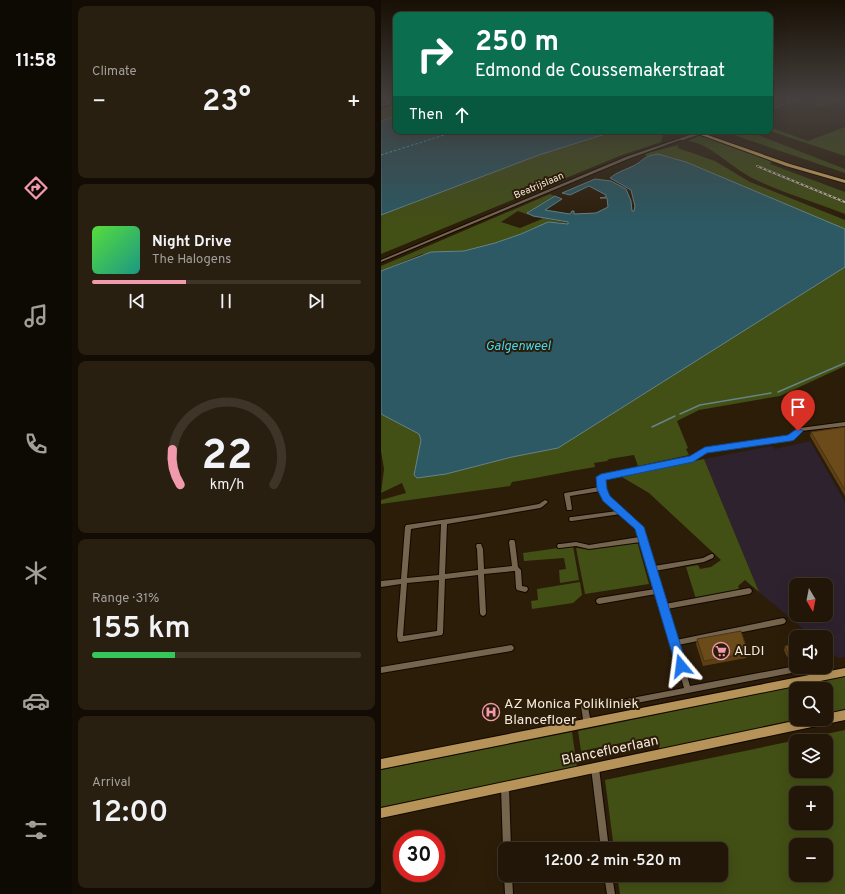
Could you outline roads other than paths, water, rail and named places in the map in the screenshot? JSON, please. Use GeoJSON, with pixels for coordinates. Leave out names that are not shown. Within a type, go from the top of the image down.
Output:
{"type":"FeatureCollection","features":[{"type":"Feature","properties":{"kind":"highway"},"geometry":{"type":"LineString","coordinates":[[719,141],[788,165],[845,182]]}},
{"type":"Feature","properties":{"kind":"highway"},"geometry":{"type":"LineString","coordinates":[[732,141],[845,178]]}},
{"type":"Feature","properties":{"kind":"main road"},"geometry":{"type":"LineString","coordinates":[[833,671],[845,672]]}},
{"type":"Feature","properties":{"kind":"main road"},"geometry":{"type":"LineString","coordinates":[[381,764],[587,723],[810,674]]}},
{"type":"Feature","properties":{"kind":"main road","name":"Blancefloerlaan"},"geometry":{"type":"LineString","coordinates":[[381,813],[845,715]]}},
{"type":"Feature","properties":{"kind":"street","name":"Beatrijslaan"},"geometry":{"type":"LineString","coordinates":[[381,261],[627,158],[677,141]]}},
{"type":"Feature","properties":{"kind":"street"},"geometry":{"type":"LineString","coordinates":[[688,690],[639,527],[607,498],[602,489],[601,477],[693,459],[705,450],[791,438],[800,430],[845,424]]}},
{"type":"Feature","properties":{"kind":"street"},"geometry":{"type":"LineString","coordinates":[[569,509],[567,494],[602,489]]}},
{"type":"Feature","properties":{"kind":"street"},"geometry":{"type":"LineString","coordinates":[[444,522],[440,633],[400,637],[408,527],[540,506],[545,502]]}},
{"type":"Feature","properties":{"kind":"street"},"geometry":{"type":"LineString","coordinates":[[572,519],[623,512]]}},
{"type":"Feature","properties":{"kind":"street"},"geometry":{"type":"LineString","coordinates":[[560,546],[576,544],[589,547],[643,539]]}},
{"type":"Feature","properties":{"kind":"street"},"geometry":{"type":"LineString","coordinates":[[512,542],[515,568],[518,570],[519,588],[525,588]]}},
{"type":"Feature","properties":{"kind":"street"},"geometry":{"type":"LineString","coordinates":[[479,546],[483,614]]}},
{"type":"Feature","properties":{"kind":"street"},"geometry":{"type":"LineString","coordinates":[[651,569],[704,560],[711,556]]}},
{"type":"Feature","properties":{"kind":"street"},"geometry":{"type":"LineString","coordinates":[[381,584],[515,568]]}},
{"type":"Feature","properties":{"kind":"street"},"geometry":{"type":"LineString","coordinates":[[599,601],[658,591]]}},
{"type":"Feature","properties":{"kind":"street"},"geometry":{"type":"LineString","coordinates":[[663,606],[749,591]]}},
{"type":"Feature","properties":{"kind":"street"},"geometry":{"type":"LineString","coordinates":[[674,643],[783,622]]}},
{"type":"Feature","properties":{"kind":"street"},"geometry":{"type":"LineString","coordinates":[[381,670],[511,648]]}},
{"type":"Feature","properties":{"kind":"street"},"geometry":{"type":"LineString","coordinates":[[587,723],[584,706],[585,703],[611,705],[789,670]]}},
{"type":"Feature","properties":{"kind":"street"},"geometry":{"type":"LineString","coordinates":[[595,768],[604,842]]}},
{"type":"Feature","properties":{"kind":"street"},"geometry":{"type":"LineString","coordinates":[[505,787],[507,842]]}},
{"type":"Feature","properties":{"kind":"street"},"geometry":{"type":"LineString","coordinates":[[508,882],[509,894]]}},
{"type":"Feature","properties":{"kind":"street"},"geometry":{"type":"LineString","coordinates":[[609,882],[611,894]]}},
{"type":"Feature","properties":{"kind":"water"},"geometry":{"type":"Polygon","coordinates":[[[381,141],[584,141],[539,155],[381,215],[381,141]]]}},
{"type":"Feature","properties":{"kind":"water","name":"Galgenweel"},"geometry":{"type":"Polygon","coordinates":[[[658,154],[686,162],[845,229],[845,267],[558,448],[512,457],[446,474],[417,478],[414,475],[421,440],[419,434],[381,414],[381,271],[431,252],[464,251],[495,243],[521,234],[548,222],[568,224],[568,222],[533,216],[527,213],[555,196],[562,199],[545,210],[570,214],[572,211],[574,211],[574,214],[596,213],[608,207],[607,198],[600,198],[606,197],[606,195],[589,186],[570,195],[562,193],[595,179],[611,181],[626,189],[631,201],[632,211],[634,211],[635,206],[631,190],[610,178],[637,164],[646,157],[658,154]]]}},
{"type":"Feature","properties":{"kind":"waterway"},"geometry":{"type":"LineString","coordinates":[[778,392],[845,363]]}},
{"type":"Feature","properties":{"kind":"waterway"},"geometry":{"type":"LineString","coordinates":[[680,414],[700,405],[771,393]]}},
{"type":"Feature","properties":{"kind":"waterway"},"geometry":{"type":"LineString","coordinates":[[652,427],[675,416]]}},
{"type":"Feature","properties":{"kind":"railway"},"geometry":{"type":"LineString","coordinates":[[757,166],[845,202]]}},
{"type":"Feature","properties":{"kind":"place","name":"ALDI"},"geometry":{"type":"Point","coordinates":[721,651]}},
{"type":"Feature","properties":{"kind":"place","name":"AZ Monica Polikliniek Blancefloer"},"geometry":{"type":"Point","coordinates":[491,712]}}]}
